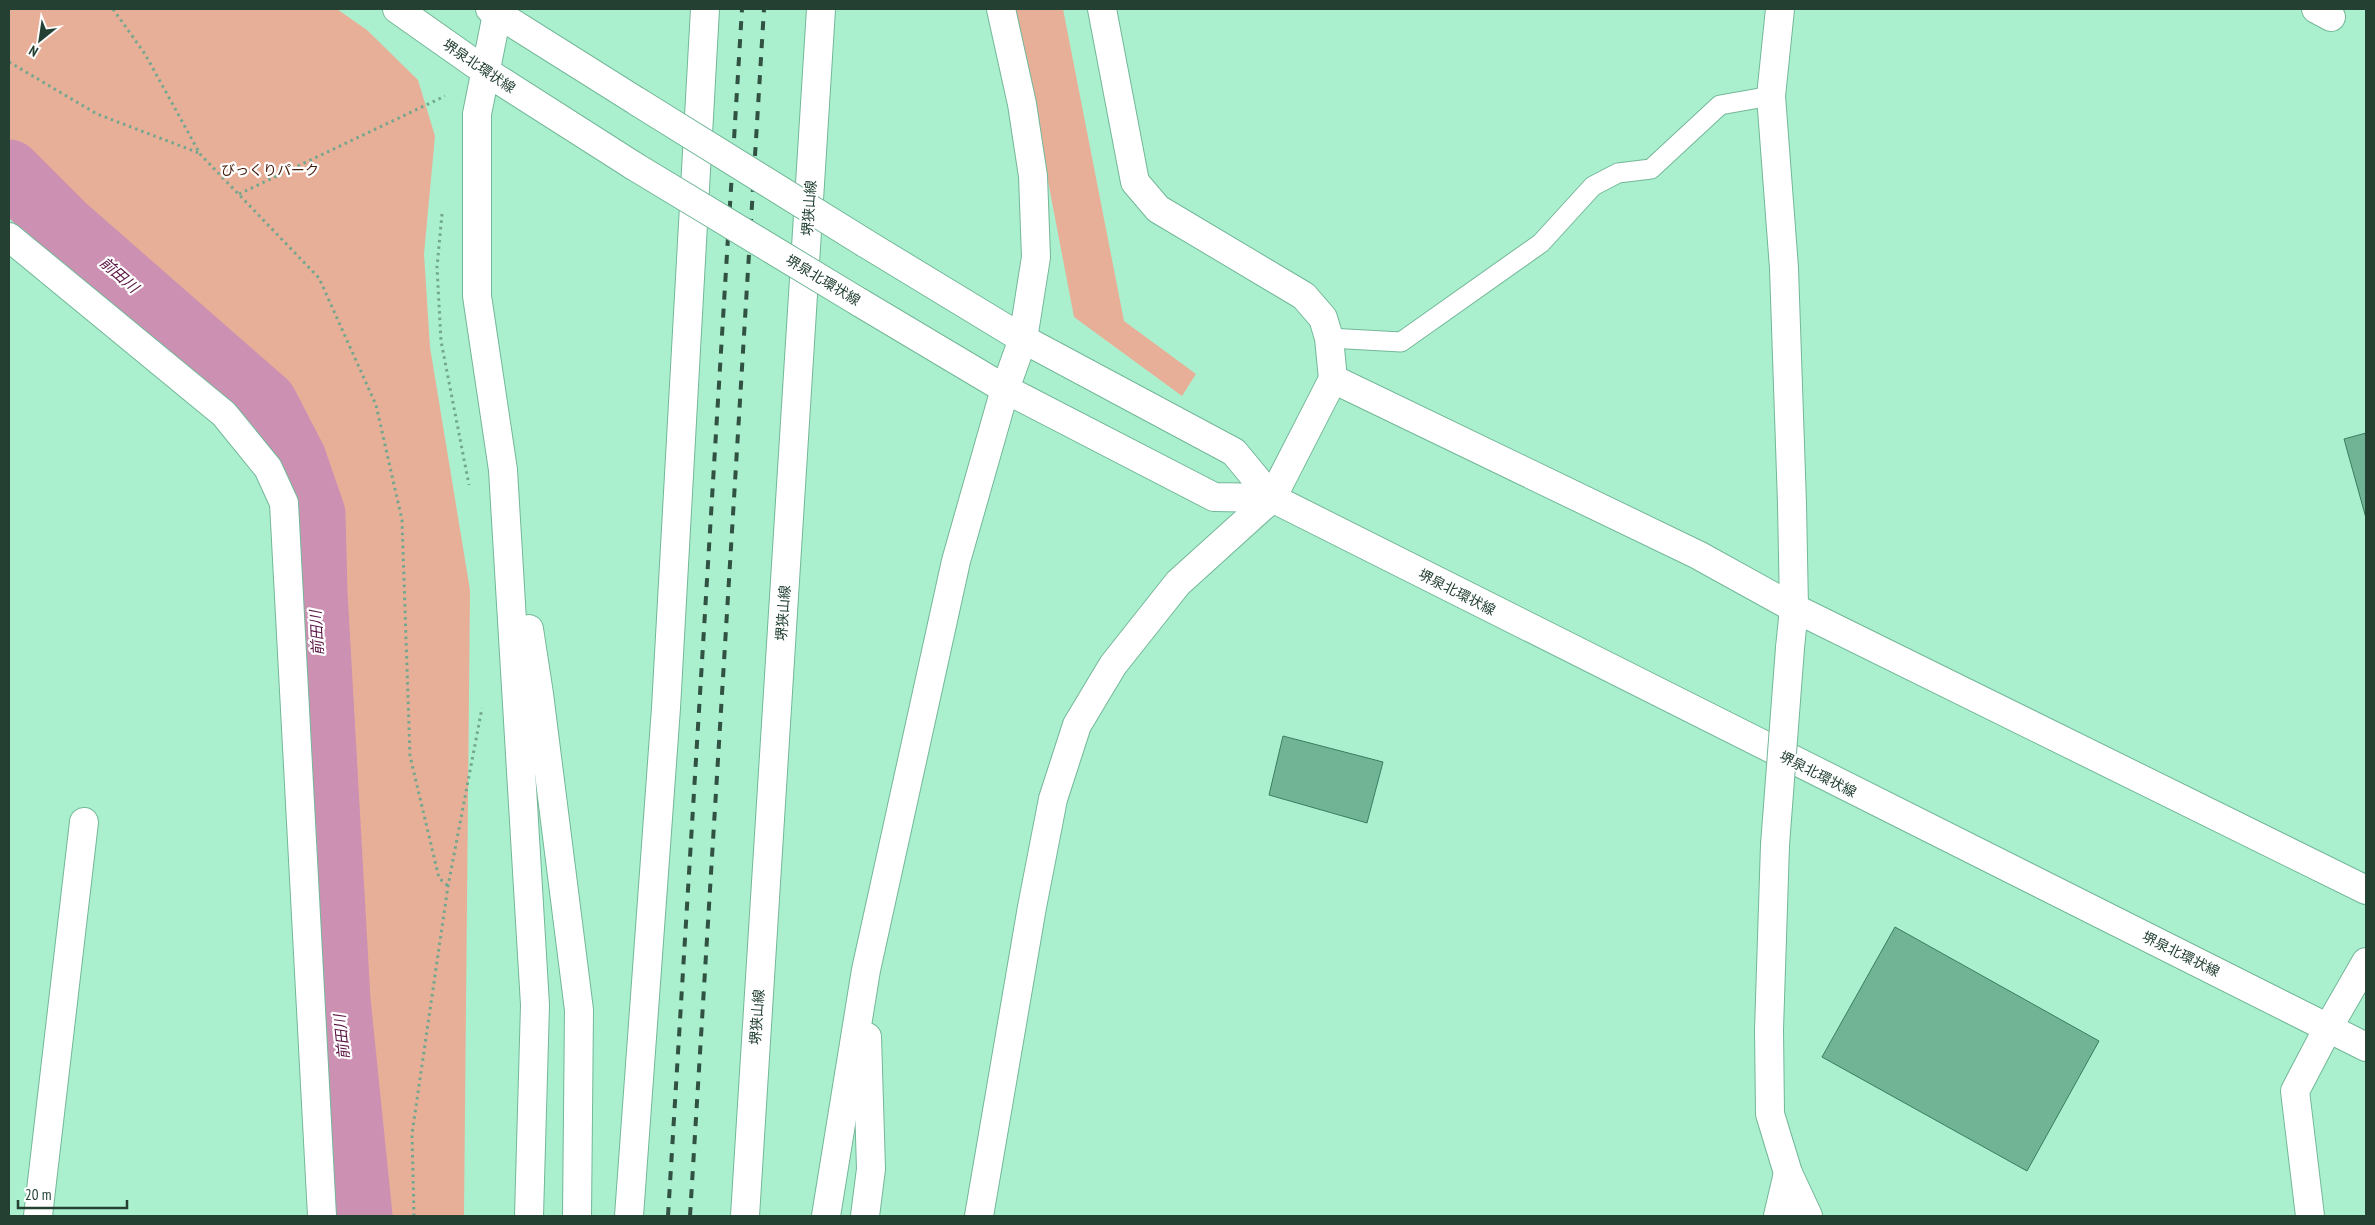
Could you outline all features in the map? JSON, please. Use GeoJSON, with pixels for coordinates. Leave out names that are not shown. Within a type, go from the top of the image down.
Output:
{"type":"FeatureCollection","features":[{"type":"Feature","properties":{"kind":"main road","name":"堺泉北環状線"},"geometry":{"type":"LineString","coordinates":[[397,9],[486,71],[634,166],[1005,389],[1214,497],[1272,498]]}},
{"type":"Feature","properties":{"kind":"main road"},"geometry":{"type":"LineString","coordinates":[[629,1216],[666,698],[705,9]]}},
{"type":"Feature","properties":{"kind":"main road","name":"堺狭山線"},"geometry":{"type":"LineString","coordinates":[[745,1216],[821,9]]}},
{"type":"Feature","properties":{"kind":"main road"},"geometry":{"type":"LineString","coordinates":[[826,1216],[866,970],[956,561],[1005,389],[1023,339],[1036,257],[1033,176],[1022,104],[1001,9]]}},
{"type":"Feature","properties":{"kind":"main road"},"geometry":{"type":"LineString","coordinates":[[979,1216],[1032,907],[1053,799],[1077,725],[1113,665],[1178,583],[1272,498],[1333,379],[1329,338],[1323,318],[1304,296],[1158,209],[1135,182],[1102,9]]}},
{"type":"Feature","properties":{"kind":"main road"},"geometry":{"type":"LineString","coordinates":[[1780,9],[1771,96],[1784,268],[1794,608],[1775,845],[1769,1030],[1770,1114],[1788,1173],[1808,1216]]}},
{"type":"Feature","properties":{"kind":"main road","name":"堺泉北環状線"},"geometry":{"type":"LineString","coordinates":[[495,10],[638,102],[1023,339],[1234,452],[1272,498],[2366,1047]]}},
{"type":"Feature","properties":{"kind":"main road"},"geometry":{"type":"LineString","coordinates":[[495,10],[478,114],[476,156],[477,296],[539,694],[579,1010],[577,1216]]}},
{"type":"Feature","properties":{"kind":"main road"},"geometry":{"type":"LineString","coordinates":[[9,237],[224,414],[268,468],[284,503],[322,1216]]}},
{"type":"Feature","properties":{"kind":"main road"},"geometry":{"type":"LineString","coordinates":[[1333,379],[1698,556],[1794,608],[2366,890]]}},
{"type":"Feature","properties":{"kind":"main road"},"geometry":{"type":"LineString","coordinates":[[503,470],[535,1005],[529,1216]]}},
{"type":"Feature","properties":{"kind":"main road"},"geometry":{"type":"LineString","coordinates":[[38,1216],[84,822]]}},
{"type":"Feature","properties":{"kind":"main road"},"geometry":{"type":"LineString","coordinates":[[2310,1216],[2295,1091],[2366,962]]}},
{"type":"Feature","properties":{"kind":"main road"},"geometry":{"type":"LineString","coordinates":[[865,1216],[870,1169],[866,970]]}},
{"type":"Feature","properties":{"kind":"main road"},"geometry":{"type":"LineString","coordinates":[[1778,1216],[1788,1173]]}},
{"type":"Feature","properties":{"kind":"lane"},"geometry":{"type":"LineString","coordinates":[[1329,338],[1400,342],[1541,242],[1593,186],[1618,173],[1651,168],[1720,105],[1771,96]]}},
{"type":"Feature","properties":{"kind":"path"},"geometry":{"type":"LineString","coordinates":[[113,9],[145,54],[200,154],[319,278],[376,405],[402,520],[410,756],[439,878],[448,886]]}},
{"type":"Feature","properties":{"kind":"path"},"geometry":{"type":"LineString","coordinates":[[9,62],[97,114],[200,154]]}},
{"type":"Feature","properties":{"kind":"path"},"geometry":{"type":"LineString","coordinates":[[239,194],[446,96]]}},
{"type":"Feature","properties":{"kind":"path"},"geometry":{"type":"LineString","coordinates":[[442,211],[437,267],[442,341],[469,488]]}},
{"type":"Feature","properties":{"kind":"path"},"geometry":{"type":"LineString","coordinates":[[414,1216],[412,1134],[448,886],[484,700]]}},
{"type":"Feature","properties":{"kind":"green space","name":"びっくりパーク"},"geometry":{"type":"Polygon","coordinates":[[[9,9],[337,9],[367,30],[418,80],[435,136],[424,254],[430,347],[470,590],[464,1216],[377,1216],[340,554],[332,490],[266,378],[46,186],[9,149],[9,9]]]}},
{"type":"Feature","properties":{"kind":"green space"},"geometry":{"type":"Polygon","coordinates":[[[1015,9],[1063,9],[1124,321],[1196,374],[1182,396],[1074,317],[1015,9]]]}},
{"type":"Feature","properties":{"kind":"building"},"geometry":{"type":"Polygon","coordinates":[[[2366,433],[2366,518],[2344,439],[2366,433]]]}},
{"type":"Feature","properties":{"kind":"building"},"geometry":{"type":"Polygon","coordinates":[[[1283,736],[1383,762],[1367,823],[1269,795],[1283,736]]]}},
{"type":"Feature","properties":{"kind":"building"},"geometry":{"type":"Polygon","coordinates":[[[1895,927],[2099,1041],[2027,1171],[1822,1057],[1895,927]]]}},
{"type":"Feature","properties":{"kind":"waterway","name":"前田川"},"geometry":{"type":"LineString","coordinates":[[9,172],[65,228],[265,403],[294,459],[313,514],[315,593],[338,1000],[360,1216]]}},
{"type":"Feature","properties":{"kind":"railway"},"geometry":{"type":"LineString","coordinates":[[668,1216],[742,9]]}},
{"type":"Feature","properties":{"kind":"railway"},"geometry":{"type":"LineString","coordinates":[[690,1216],[764,9]]}}]}
